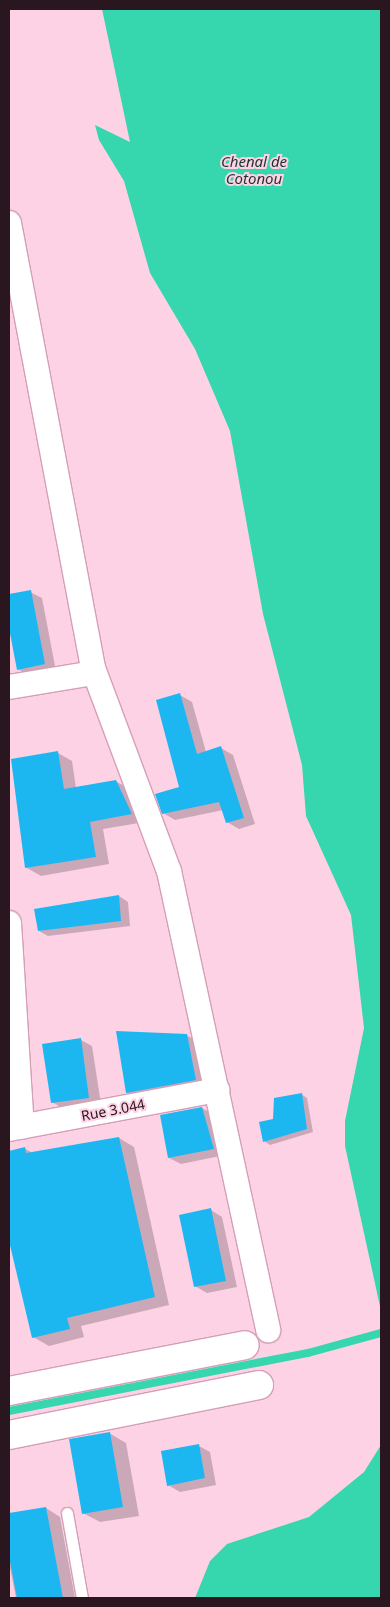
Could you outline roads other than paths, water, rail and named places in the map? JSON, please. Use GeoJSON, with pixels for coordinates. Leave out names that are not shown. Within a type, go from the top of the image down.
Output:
{"type":"FeatureCollection","features":[{"type":"Feature","properties":{"kind":"street"},"geometry":{"type":"LineString","coordinates":[[9,223],[43,390],[66,548],[94,673],[169,871],[268,1330]]}},
{"type":"Feature","properties":{"kind":"street"},"geometry":{"type":"LineString","coordinates":[[9,687],[94,673]]}},
{"type":"Feature","properties":{"kind":"street"},"geometry":{"type":"LineString","coordinates":[[9,923],[15,1128]]}},
{"type":"Feature","properties":{"kind":"street","name":"Rue 3.044"},"geometry":{"type":"LineString","coordinates":[[15,1128],[217,1090]]}},
{"type":"Feature","properties":{"kind":"street"},"geometry":{"type":"LineString","coordinates":[[9,1391],[245,1345]]}},
{"type":"Feature","properties":{"kind":"street"},"geometry":{"type":"LineString","coordinates":[[9,1435],[259,1385]]}},
{"type":"Feature","properties":{"kind":"lane"},"geometry":{"type":"LineString","coordinates":[[67,1512],[82,1598]]}},
{"type":"Feature","properties":{"kind":"water","name":"Chenal de Cotonou"},"geometry":{"type":"Polygon","coordinates":[[[102,9],[381,9],[381,1311],[345,1146],[345,1121],[364,1028],[351,915],[306,816],[302,765],[263,614],[230,431],[195,349],[150,273],[124,181],[99,140],[95,125],[130,142],[102,9]]]}},
{"type":"Feature","properties":{"kind":"water"},"geometry":{"type":"Polygon","coordinates":[[[381,1445],[381,1598],[195,1598],[210,1561],[227,1544],[309,1517],[364,1472],[381,1445]]]}},
{"type":"Feature","properties":{"kind":"waterway"},"geometry":{"type":"LineString","coordinates":[[9,1411],[308,1353],[381,1333]]}}]}
